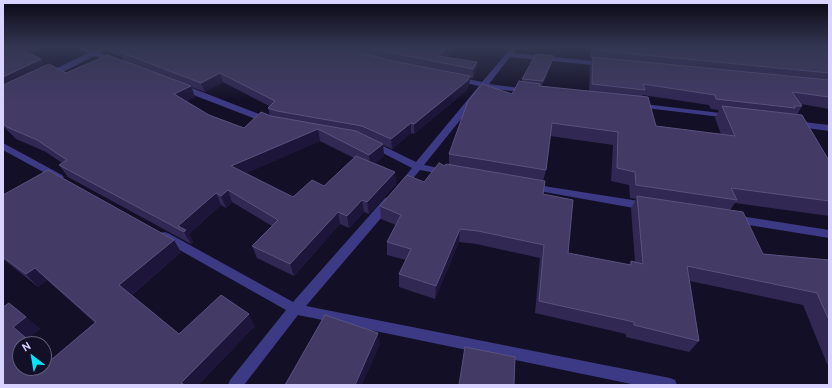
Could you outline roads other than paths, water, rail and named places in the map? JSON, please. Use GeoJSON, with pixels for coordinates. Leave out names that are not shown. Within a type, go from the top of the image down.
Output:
{"type":"FeatureCollection","features":[{"type":"Feature","properties":{"kind":"street"},"geometry":{"type":"LineString","coordinates":[[41,79],[69,65]]}},
{"type":"Feature","properties":{"kind":"street"},"geometry":{"type":"LineString","coordinates":[[235,385],[295,309],[418,167],[499,65]]}},
{"type":"Feature","properties":{"kind":"street"},"geometry":{"type":"LineString","coordinates":[[449,77],[482,85],[538,92]]}},
{"type":"Feature","properties":{"kind":"street"},"geometry":{"type":"LineString","coordinates":[[172,83],[277,124]]}},
{"type":"Feature","properties":{"kind":"street"},"geometry":{"type":"LineString","coordinates":[[632,104],[734,117]]}},
{"type":"Feature","properties":{"kind":"street"},"geometry":{"type":"LineString","coordinates":[[790,123],[829,128]]}},
{"type":"Feature","properties":{"kind":"street"},"geometry":{"type":"LineString","coordinates":[[360,139],[388,151],[418,167],[456,174]]}},
{"type":"Feature","properties":{"kind":"street"},"geometry":{"type":"LineString","coordinates":[[3,146],[72,185]]}},
{"type":"Feature","properties":{"kind":"street"},"geometry":{"type":"LineString","coordinates":[[524,186],[653,207]]}},
{"type":"Feature","properties":{"kind":"street"},"geometry":{"type":"LineString","coordinates":[[722,218],[829,234]]}},
{"type":"Feature","properties":{"kind":"street"},"geometry":{"type":"LineString","coordinates":[[155,231],[295,309],[670,385]]}}]}
